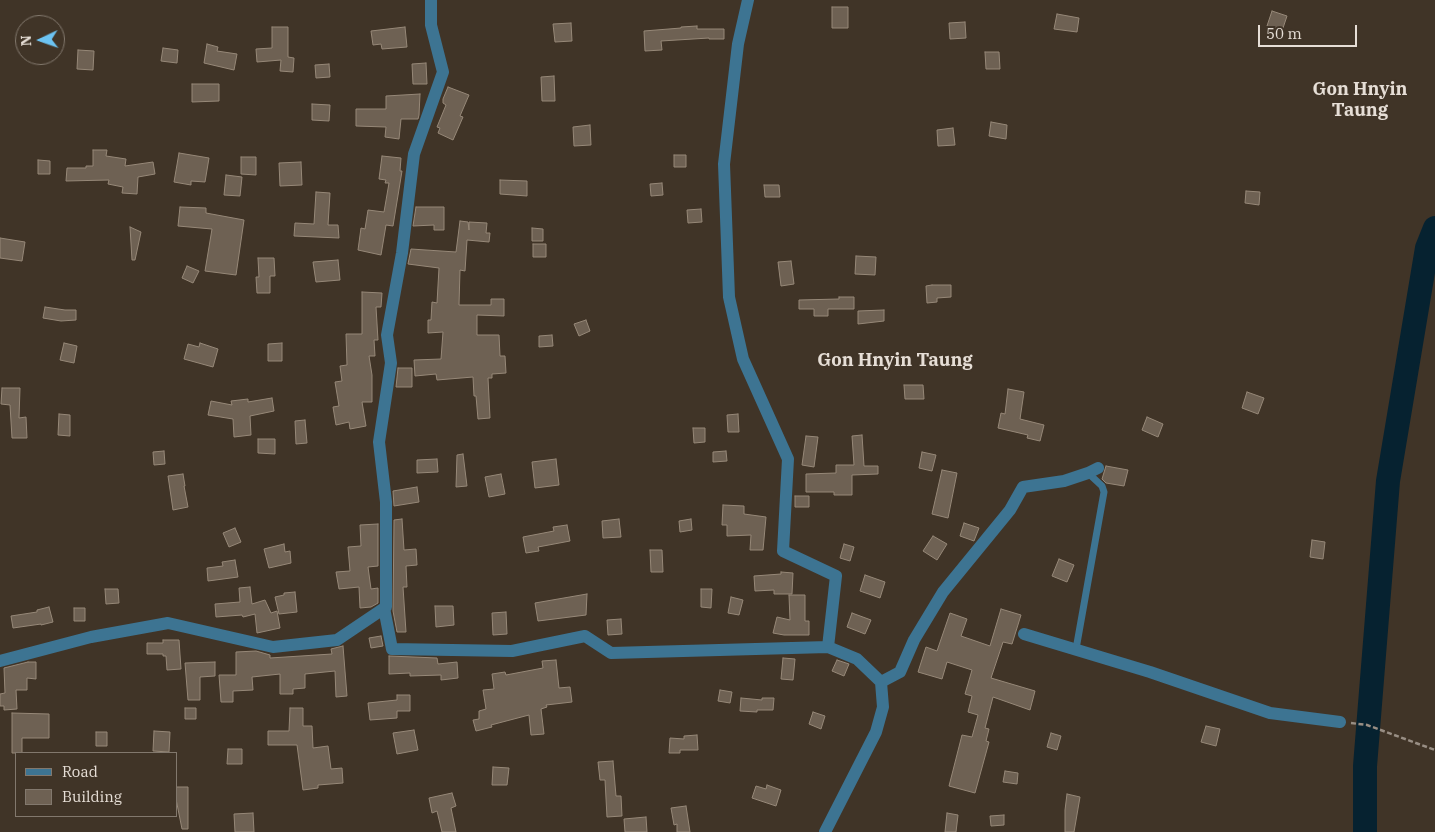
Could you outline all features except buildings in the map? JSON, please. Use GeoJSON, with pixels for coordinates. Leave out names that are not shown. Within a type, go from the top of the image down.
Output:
{"type":"FeatureCollection","features":[{"type":"Feature","properties":{"kind":"street"},"geometry":{"type":"LineString","coordinates":[[0,661],[91,637],[168,623],[273,647],[337,640],[386,607],[386,502],[379,442],[391,363],[387,335],[402,254],[414,154],[443,72],[431,25],[431,0]]}},
{"type":"Feature","properties":{"kind":"street"},"geometry":{"type":"LineString","coordinates":[[748,0],[738,44],[724,164],[729,297],[743,359],[788,459],[783,551],[836,576],[828,647]]}},
{"type":"Feature","properties":{"kind":"street"},"geometry":{"type":"LineString","coordinates":[[881,682],[900,672],[914,640],[943,592],[1010,510],[1023,488],[1038,484],[1064,482],[1093,471]]}},
{"type":"Feature","properties":{"kind":"street"},"geometry":{"type":"LineString","coordinates":[[384,608],[392,649],[512,651],[585,636],[611,653],[828,647],[857,659],[881,682],[883,707],[876,732],[826,832]]}},
{"type":"Feature","properties":{"kind":"street"},"geometry":{"type":"LineString","coordinates":[[1024,634],[1150,672],[1270,712],[1340,722]]}},
{"type":"Feature","properties":{"kind":"lane"},"geometry":{"type":"LineString","coordinates":[[1076,649],[1104,492],[1093,471]]}},
{"type":"Feature","properties":{"kind":"path"},"geometry":{"type":"LineString","coordinates":[[1340,722],[1367,725],[1435,750]]}},
{"type":"Feature","properties":{"kind":"waterway"},"geometry":{"type":"LineString","coordinates":[[1365,832],[1365,766],[1388,481],[1427,248],[1435,228]]}},
{"type":"Feature","properties":{"kind":"district","name":"Gon Hnyin Taung"},"geometry":{"type":"Point","coordinates":[1360,100]}},
{"type":"Feature","properties":{"kind":"district","name":"Gon Hnyin Taung"},"geometry":{"type":"Point","coordinates":[895,361]}}]}
